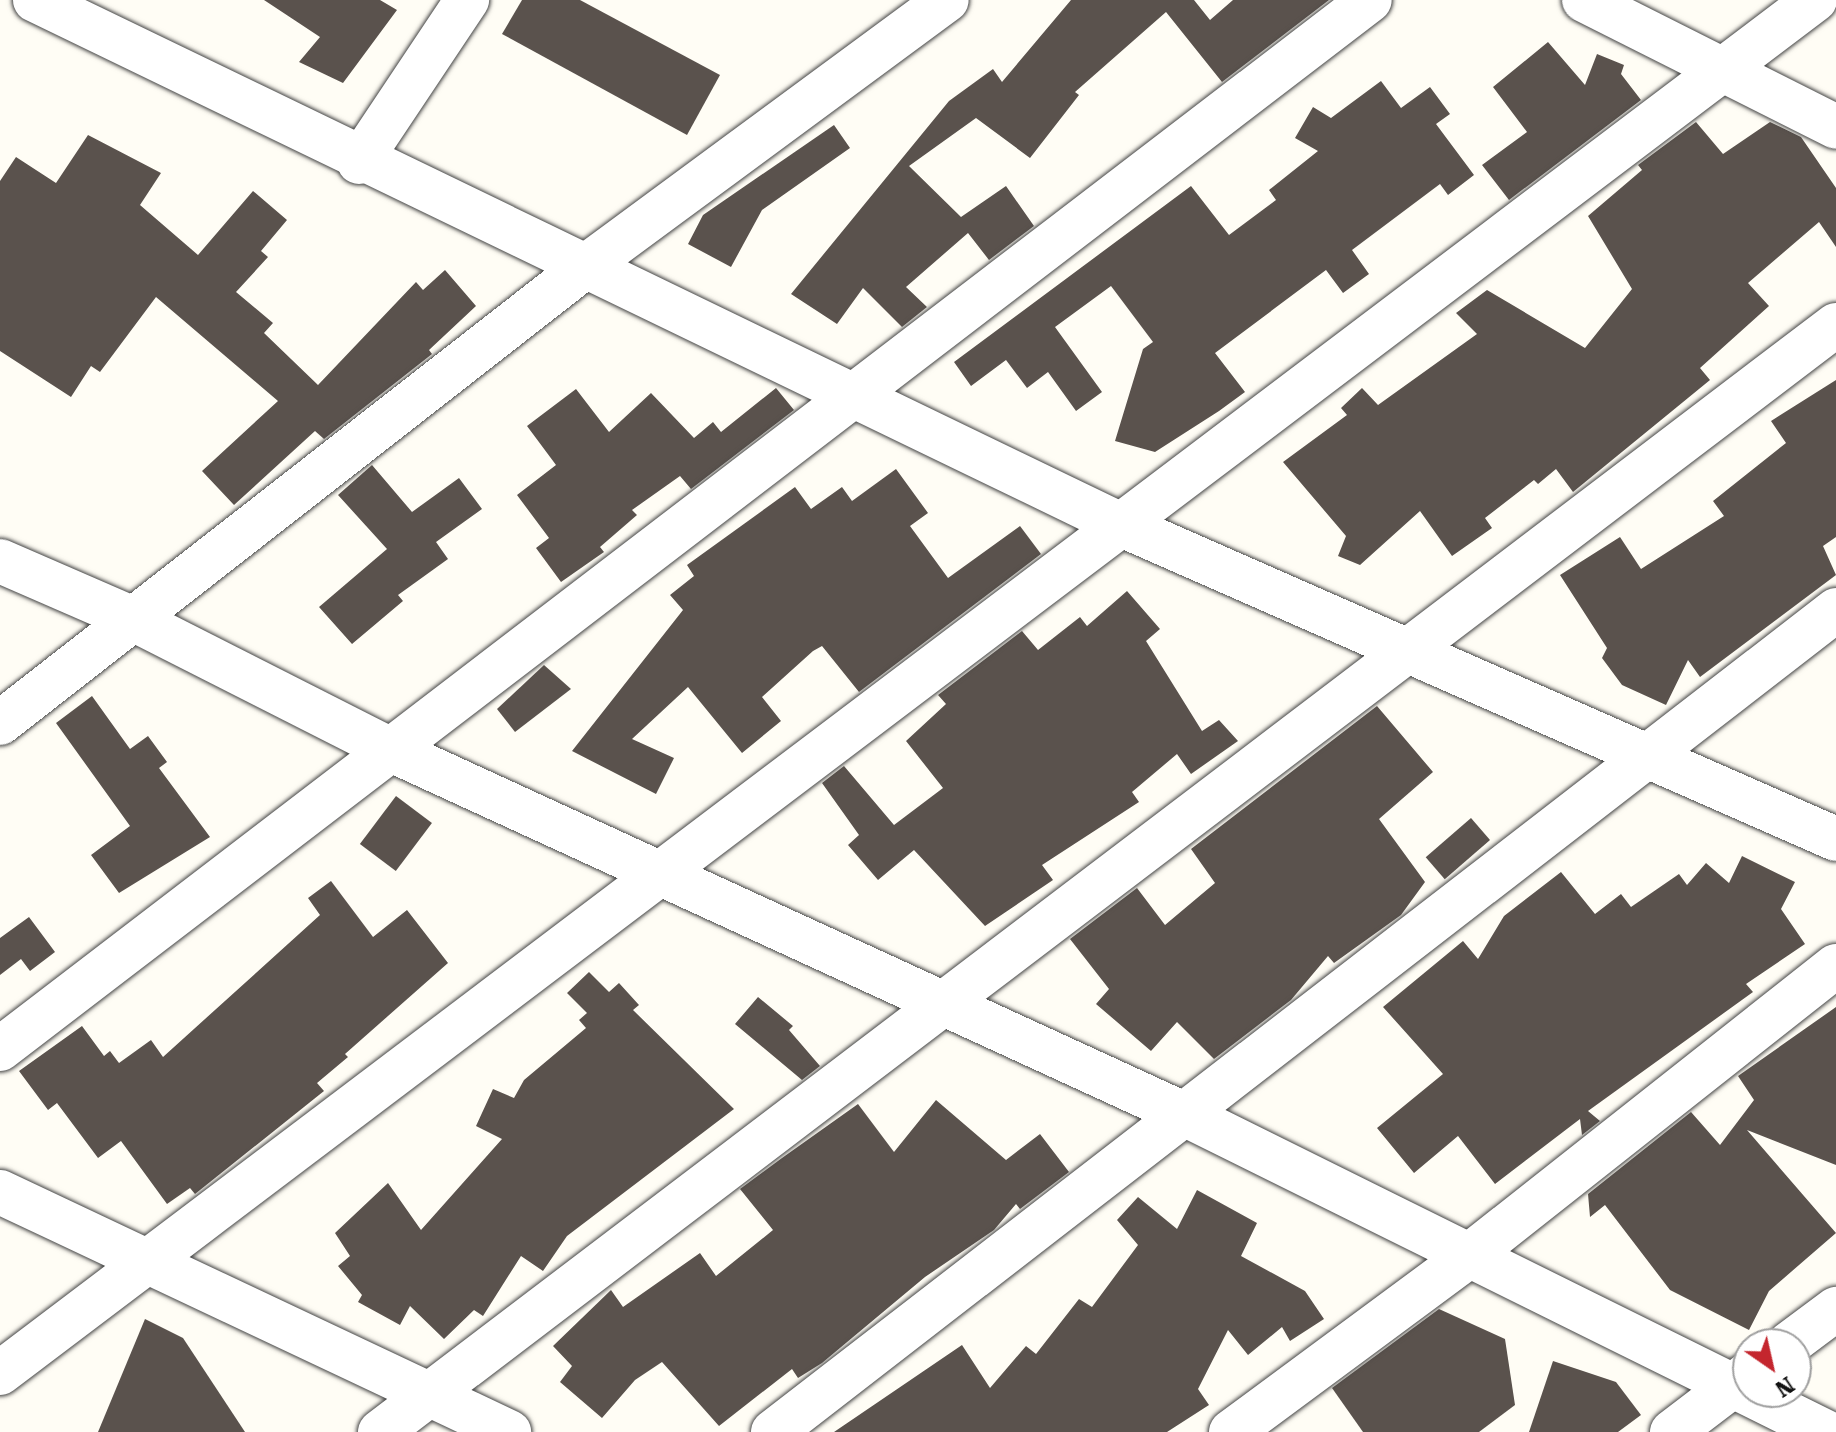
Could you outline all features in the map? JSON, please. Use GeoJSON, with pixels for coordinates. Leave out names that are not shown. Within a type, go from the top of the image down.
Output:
{"type":"FeatureCollection","features":[{"type":"Feature","properties":{"kind":"street"},"geometry":{"type":"LineString","coordinates":[[35,0],[359,162],[586,266],[1117,523],[1411,648],[1836,839]]}},
{"type":"Feature","properties":{"kind":"street"},"geometry":{"type":"LineString","coordinates":[[359,162],[467,0]]}},
{"type":"Feature","properties":{"kind":"street"},"geometry":{"type":"LineString","coordinates":[[0,723],[586,266],[947,0]]}},
{"type":"Feature","properties":{"kind":"street"},"geometry":{"type":"LineString","coordinates":[[0,1049],[850,395],[1370,0]]}},
{"type":"Feature","properties":{"kind":"street"},"geometry":{"type":"LineString","coordinates":[[1584,0],[1836,127]]}},
{"type":"Feature","properties":{"kind":"street"},"geometry":{"type":"LineString","coordinates":[[0,1373],[663,875],[1117,523],[1815,0]]}},
{"type":"Feature","properties":{"kind":"street"},"geometry":{"type":"LineString","coordinates":[[380,1432],[1836,325]]}},
{"type":"Feature","properties":{"kind":"street"},"geometry":{"type":"LineString","coordinates":[[0,561],[131,618],[391,750],[1186,1115],[1466,1258],[1732,1376]]}},
{"type":"Feature","properties":{"kind":"street"},"geometry":{"type":"LineString","coordinates":[[773,1432],[1654,756],[1836,610]]}},
{"type":"Feature","properties":{"kind":"street"},"geometry":{"type":"LineString","coordinates":[[1231,1432],[1466,1258],[1836,966]]}},
{"type":"Feature","properties":{"kind":"street"},"geometry":{"type":"LineString","coordinates":[[0,1192],[509,1432]]}},
{"type":"Feature","properties":{"kind":"street"},"geometry":{"type":"LineString","coordinates":[[1810,1328],[1836,1309]]}},
{"type":"Feature","properties":{"kind":"street"},"geometry":{"type":"LineString","coordinates":[[1672,1432],[1732,1386]]}},
{"type":"Feature","properties":{"kind":"street"},"geometry":{"type":"LineString","coordinates":[[1786,1408],[1826,1432]]}},
{"type":"Feature","properties":{"kind":"building"},"geometry":{"type":"Polygon","coordinates":[[[264,0],[380,0],[397,10],[343,83],[299,62],[320,37],[264,0]]]}},
{"type":"Feature","properties":{"kind":"building"},"geometry":{"type":"Polygon","coordinates":[[[522,0],[580,0],[720,75],[687,135],[502,34],[522,0]]]}},
{"type":"Feature","properties":{"kind":"building"},"geometry":{"type":"Polygon","coordinates":[[[1071,0],[1194,0],[1210,20],[1233,0],[1329,0],[1222,82],[1166,12],[1075,92],[1079,95],[1030,158],[976,118],[909,166],[961,217],[1006,186],[1034,226],[989,260],[968,233],[906,287],[927,307],[902,327],[863,288],[837,324],[791,294],[949,101],[993,69],[1002,82],[1071,0]]]}},
{"type":"Feature","properties":{"kind":"building"},"geometry":{"type":"Polygon","coordinates":[[[1548,42],[1585,85],[1597,54],[1624,65],[1621,74],[1641,100],[1509,200],[1482,165],[1527,132],[1493,87],[1548,42]]]}},
{"type":"Feature","properties":{"kind":"building"},"geometry":{"type":"Polygon","coordinates":[[[1381,81],[1401,108],[1430,87],[1450,114],[1436,124],[1474,175],[1448,195],[1440,184],[1352,250],[1369,274],[1343,293],[1326,270],[1215,353],[1245,392],[1219,411],[1155,452],[1115,441],[1143,349],[1153,342],[1111,286],[1055,327],[1102,392],[1076,411],[1048,372],[1027,388],[1006,360],[971,386],[954,362],[1191,186],[1229,235],[1276,200],[1269,190],[1318,151],[1295,138],[1313,107],[1331,118],[1381,81]]]}},
{"type":"Feature","properties":{"kind":"building"},"geometry":{"type":"Polygon","coordinates":[[[1696,122],[1723,154],[1770,122],[1801,137],[1836,188],[1836,247],[1819,222],[1748,283],[1769,306],[1700,368],[1710,380],[1573,492],[1556,469],[1538,484],[1534,480],[1485,518],[1492,528],[1452,556],[1420,511],[1360,565],[1338,556],[1346,536],[1283,462],[1347,415],[1341,408],[1362,388],[1378,405],[1477,334],[1456,313],[1487,290],[1585,348],[1632,289],[1588,216],[1642,170],[1638,165],[1696,122]]]}},
{"type":"Feature","properties":{"kind":"building"},"geometry":{"type":"Polygon","coordinates":[[[834,125],[850,148],[762,210],[731,267],[688,244],[703,215],[834,125]]]}},
{"type":"Feature","properties":{"kind":"building"},"geometry":{"type":"Polygon","coordinates":[[[88,135],[161,173],[140,205],[198,255],[253,191],[287,220],[261,251],[268,257],[236,292],[273,323],[264,333],[318,385],[416,282],[423,290],[445,270],[476,306],[429,350],[432,354],[324,439],[315,431],[234,505],[202,471],[278,401],[156,297],[100,372],[91,366],[71,397],[0,351],[0,181],[16,157],[56,183],[88,135]]]}},
{"type":"Feature","properties":{"kind":"building"},"geometry":{"type":"Polygon","coordinates":[[[1836,380],[1836,537],[1823,546],[1836,575],[1700,677],[1688,660],[1666,705],[1622,685],[1602,658],[1607,648],[1560,575],[1620,537],[1641,569],[1724,516],[1713,501],[1786,443],[1771,421],[1836,380]]]}},
{"type":"Feature","properties":{"kind":"building"},"geometry":{"type":"Polygon","coordinates":[[[776,388],[794,410],[691,489],[680,476],[632,510],[637,515],[600,547],[604,552],[561,582],[536,548],[549,538],[517,495],[556,465],[527,426],[576,389],[609,432],[651,393],[694,438],[713,422],[721,432],[776,388]]]}},
{"type":"Feature","properties":{"kind":"building"},"geometry":{"type":"Polygon","coordinates":[[[372,465],[412,512],[459,478],[482,509],[436,542],[448,559],[398,595],[403,601],[352,644],[319,607],[387,549],[338,495],[372,465]]]}},
{"type":"Feature","properties":{"kind":"building"},"geometry":{"type":"Polygon","coordinates":[[[896,469],[928,513],[910,526],[948,578],[1020,526],[1041,554],[859,692],[822,646],[813,651],[762,697],[781,721],[742,753],[688,687],[632,739],[674,758],[656,794],[572,751],[683,610],[670,595],[694,576],[687,565],[795,487],[811,509],[842,487],[852,501],[896,469]]]}},
{"type":"Feature","properties":{"kind":"building"},"geometry":{"type":"Polygon","coordinates":[[[1127,591],[1160,629],[1146,641],[1202,731],[1219,720],[1238,741],[1191,774],[1177,754],[1132,792],[1139,802],[1042,865],[1053,880],[985,926],[914,850],[878,880],[848,845],[859,835],[822,783],[844,766],[894,825],[943,788],[906,741],[946,704],[938,695],[1022,631],[1038,650],[1080,617],[1087,626],[1127,591]]]}},
{"type":"Feature","properties":{"kind":"building"},"geometry":{"type":"Polygon","coordinates":[[[544,665],[571,689],[515,732],[497,709],[544,665]]]}},
{"type":"Feature","properties":{"kind":"building"},"geometry":{"type":"Polygon","coordinates":[[[92,696],[130,749],[148,736],[167,762],[159,768],[210,837],[119,893],[91,855],[130,826],[56,723],[92,696]]]}},
{"type":"Feature","properties":{"kind":"building"},"geometry":{"type":"Polygon","coordinates":[[[1377,706],[1433,772],[1379,819],[1425,882],[1401,915],[1334,963],[1328,956],[1291,1000],[1214,1059],[1177,1022],[1151,1051],[1096,1004],[1109,989],[1070,939],[1137,888],[1165,925],[1215,883],[1191,849],[1377,706]]]}},
{"type":"Feature","properties":{"kind":"building"},"geometry":{"type":"Polygon","coordinates":[[[396,796],[432,823],[396,871],[360,844],[396,796]]]}},
{"type":"Feature","properties":{"kind":"building"},"geometry":{"type":"Polygon","coordinates":[[[1471,818],[1490,840],[1445,879],[1426,857],[1471,818]]]}},
{"type":"Feature","properties":{"kind":"building"},"geometry":{"type":"Polygon","coordinates":[[[1742,856],[1795,882],[1781,909],[1805,944],[1746,984],[1753,992],[1588,1111],[1600,1121],[1582,1135],[1580,1119],[1495,1184],[1458,1136],[1414,1173],[1377,1128],[1443,1074],[1383,1007],[1463,941],[1478,959],[1504,916],[1561,872],[1595,914],[1621,894],[1631,907],[1679,874],[1687,885],[1706,863],[1729,883],[1742,856]]]}},
{"type":"Feature","properties":{"kind":"building"},"geometry":{"type":"Polygon","coordinates":[[[331,881],[373,937],[407,910],[448,963],[345,1054],[348,1057],[317,1083],[324,1091],[195,1194],[190,1188],[167,1204],[121,1141],[98,1158],[57,1103],[48,1110],[19,1071],[82,1026],[104,1056],[110,1051],[119,1063],[151,1040],[163,1057],[320,915],[308,898],[331,881]]]}},
{"type":"Feature","properties":{"kind":"building"},"geometry":{"type":"Polygon","coordinates":[[[29,917],[55,952],[30,971],[21,959],[0,975],[0,938],[29,917]]]}},
{"type":"Feature","properties":{"kind":"building"},"geometry":{"type":"Polygon","coordinates":[[[589,972],[609,992],[619,983],[639,1005],[633,1010],[734,1109],[567,1236],[543,1271],[521,1256],[483,1316],[474,1310],[444,1339],[410,1306],[400,1325],[358,1302],[362,1295],[338,1266],[350,1256],[335,1233],[388,1183],[421,1230],[502,1139],[476,1126],[493,1089],[514,1098],[524,1080],[586,1028],[579,1020],[587,1013],[567,993],[589,972]]]}},
{"type":"Feature","properties":{"kind":"building"},"geometry":{"type":"Polygon","coordinates":[[[758,997],[793,1026],[789,1030],[820,1066],[802,1080],[735,1024],[758,997]]]}},
{"type":"Feature","properties":{"kind":"building"},"geometry":{"type":"Polygon","coordinates":[[[1836,1007],[1836,1165],[1747,1130],[1836,1233],[1769,1291],[1750,1328],[1670,1290],[1605,1205],[1590,1217],[1588,1194],[1691,1112],[1720,1145],[1754,1100],[1738,1076],[1836,1007]]]}},
{"type":"Feature","properties":{"kind":"building"},"geometry":{"type":"Polygon","coordinates":[[[936,1100],[1006,1160],[1040,1134],[1069,1172],[1020,1209],[1016,1204],[994,1230],[925,1277],[822,1363],[798,1378],[792,1369],[719,1426],[662,1362],[635,1380],[602,1418],[560,1382],[572,1366],[553,1346],[611,1290],[623,1307],[700,1253],[716,1276],[773,1230],[740,1189],[858,1104],[894,1152],[936,1100]]]}},
{"type":"Feature","properties":{"kind":"building"},"geometry":{"type":"Polygon","coordinates":[[[1197,1190],[1257,1223],[1241,1256],[1305,1291],[1324,1319],[1290,1341],[1282,1327],[1248,1355],[1228,1330],[1198,1389],[1209,1405],[1167,1432],[834,1432],[962,1345],[990,1388],[1026,1346],[1036,1354],[1079,1299],[1092,1307],[1138,1245],[1117,1220],[1138,1197],[1177,1229],[1197,1190]]]}},
{"type":"Feature","properties":{"kind":"building"},"geometry":{"type":"Polygon","coordinates":[[[1439,1309],[1505,1339],[1515,1405],[1479,1432],[1363,1432],[1332,1388],[1439,1309]]]}},
{"type":"Feature","properties":{"kind":"building"},"geometry":{"type":"Polygon","coordinates":[[[145,1319],[183,1338],[245,1432],[98,1432],[145,1319]]]}},
{"type":"Feature","properties":{"kind":"building"},"geometry":{"type":"Polygon","coordinates":[[[1553,1361],[1616,1382],[1641,1415],[1618,1432],[1529,1432],[1553,1361]]]}}]}
